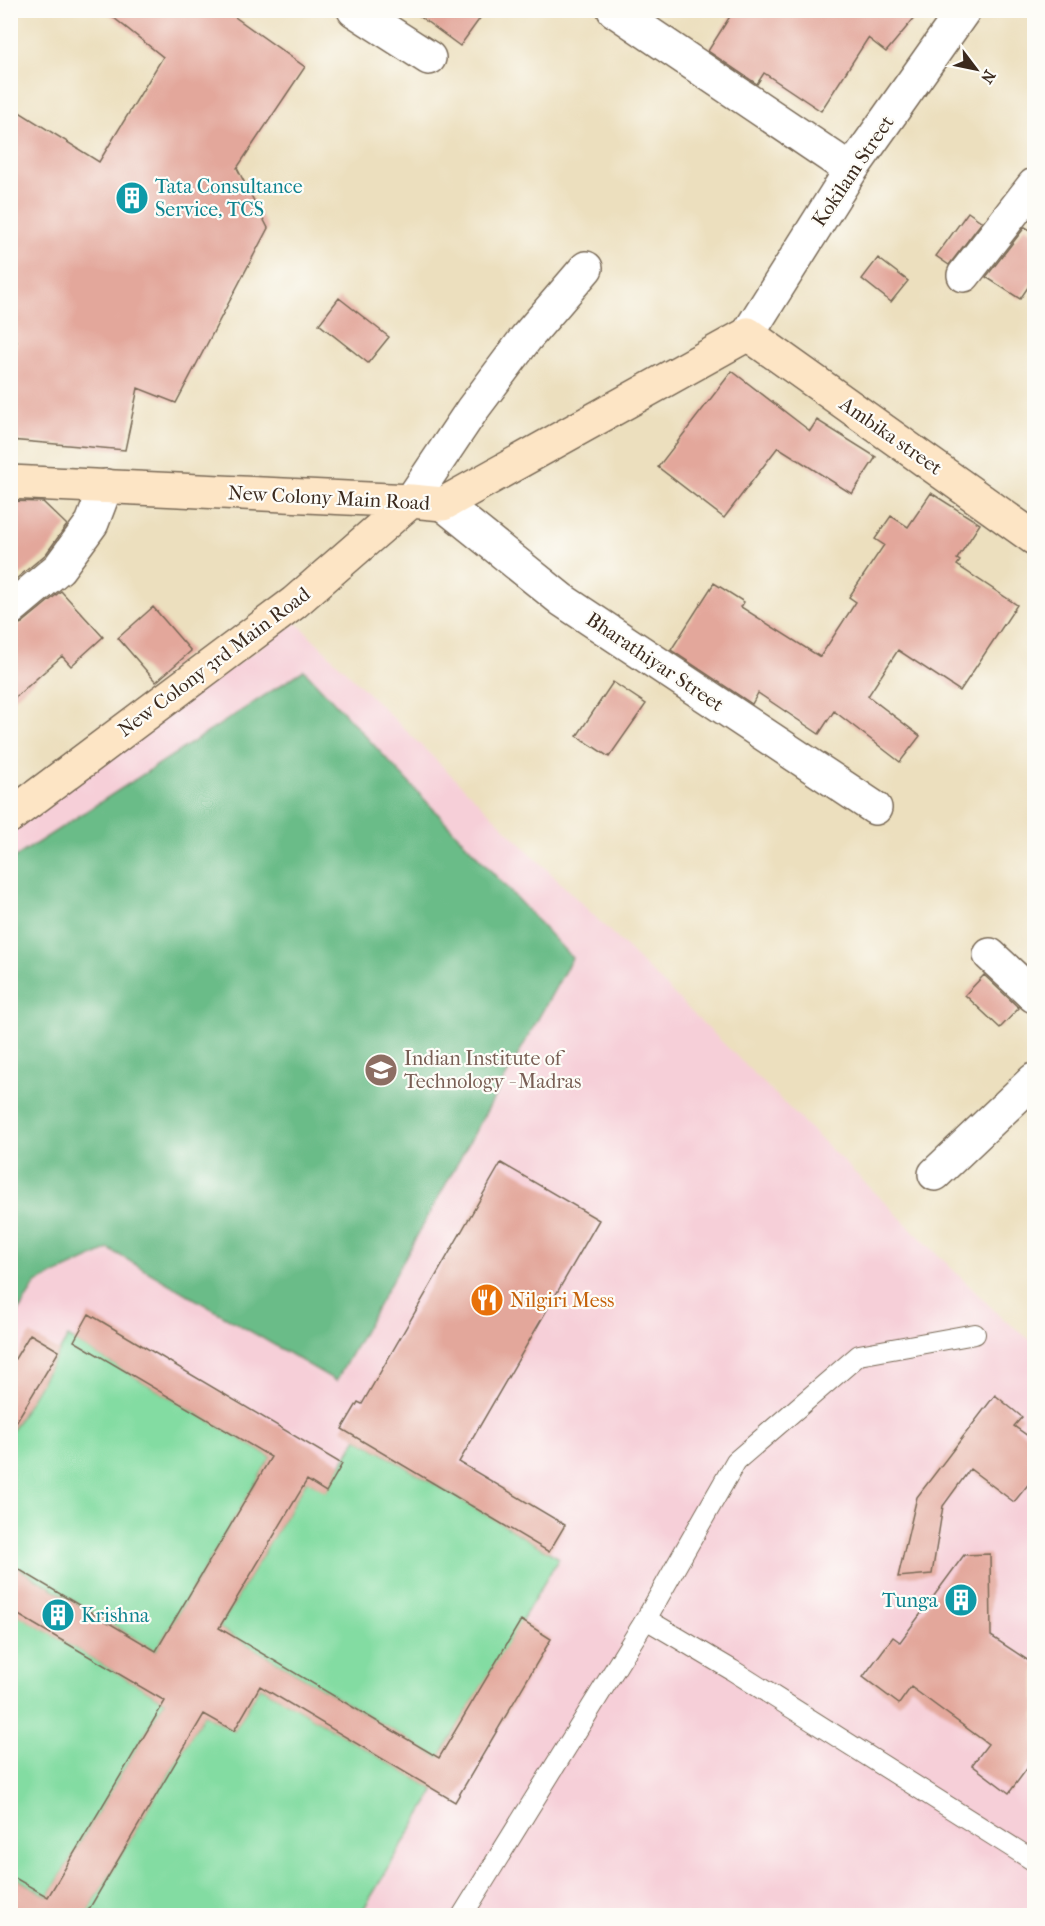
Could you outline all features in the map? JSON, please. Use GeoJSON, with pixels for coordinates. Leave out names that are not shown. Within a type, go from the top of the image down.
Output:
{"type":"FeatureCollection","features":[{"type":"Feature","properties":{"kind":"street"},"geometry":{"type":"LineString","coordinates":[[354,10],[429,58]]}},
{"type":"Feature","properties":{"kind":"street"},"geometry":{"type":"LineString","coordinates":[[614,10],[851,170]]}},
{"type":"Feature","properties":{"kind":"street","name":"Kokilam Street"},"geometry":{"type":"LineString","coordinates":[[748,334],[851,170],[964,10]]}},
{"type":"Feature","properties":{"kind":"street"},"geometry":{"type":"LineString","coordinates":[[964,275],[1035,185]]}},
{"type":"Feature","properties":{"kind":"street"},"geometry":{"type":"LineString","coordinates":[[411,501],[472,410],[519,347],[586,268]]}},
{"type":"Feature","properties":{"kind":"street","name":"New Colony Main Road"},"geometry":{"type":"LineString","coordinates":[[10,482],[443,504],[748,334]]}},
{"type":"Feature","properties":{"kind":"street","name":"Ambika street"},"geometry":{"type":"LineString","coordinates":[[748,334],[1035,538]]}},
{"type":"Feature","properties":{"kind":"street"},"geometry":{"type":"LineString","coordinates":[[10,609],[59,568],[92,523],[106,486]]}},
{"type":"Feature","properties":{"kind":"street","name":"New Colony 3rd Main Road"},"geometry":{"type":"LineString","coordinates":[[10,816],[294,603],[411,501]]}},
{"type":"Feature","properties":{"kind":"street","name":"Bharathiyar Street"},"geometry":{"type":"LineString","coordinates":[[443,504],[562,600],[875,808]]}},
{"type":"Feature","properties":{"kind":"street"},"geometry":{"type":"LineString","coordinates":[[990,955],[1035,996]]}},
{"type":"Feature","properties":{"kind":"street"},"geometry":{"type":"LineString","coordinates":[[935,1174],[1035,1080]]}},
{"type":"Feature","properties":{"kind":"lane"},"geometry":{"type":"LineString","coordinates":[[462,1916],[646,1619],[736,1461],[859,1355],[975,1334]]}},
{"type":"Feature","properties":{"kind":"lane"},"geometry":{"type":"LineString","coordinates":[[646,1619],[732,1670],[1035,1861]]}},
{"type":"Feature","properties":{"kind":"shaded area","name":"Indian Institute of Technology - Madras"},"geometry":{"type":"Polygon","coordinates":[[[296,622],[1000,1316],[1034,1343],[1034,1915],[11,1915],[10,825],[296,622]]]}},
{"type":"Feature","properties":{"kind":"green space"},"geometry":{"type":"Polygon","coordinates":[[[304,670],[572,958],[336,1381],[109,1249],[36,1283],[11,1324],[11,860],[304,670]]]}},
{"type":"Feature","properties":{"kind":"green space"},"geometry":{"type":"Polygon","coordinates":[[[68,1337],[271,1457],[156,1651],[11,1564],[11,1432],[68,1337]]]}},
{"type":"Feature","properties":{"kind":"green space"},"geometry":{"type":"Polygon","coordinates":[[[357,1438],[559,1558],[439,1758],[219,1628],[307,1480],[326,1491],[357,1438]]]}},
{"type":"Feature","properties":{"kind":"green space"},"geometry":{"type":"Polygon","coordinates":[[[11,1610],[165,1701],[48,1897],[11,1875],[11,1610]]]}},
{"type":"Feature","properties":{"kind":"green space"},"geometry":{"type":"Polygon","coordinates":[[[260,1686],[435,1790],[360,1915],[85,1916],[204,1714],[234,1731],[260,1686]]]}},
{"type":"Feature","properties":{"kind":"building","name":"Tata Consultance Service, TCS"},"geometry":{"type":"Polygon","coordinates":[[[104,10],[225,10],[305,67],[237,168],[268,228],[176,403],[138,388],[125,450],[10,440],[10,362],[17,341],[10,339],[10,106],[99,162],[163,57],[104,10]]]}},
{"type":"Feature","properties":{"kind":"building"},"geometry":{"type":"Polygon","coordinates":[[[411,10],[486,10],[460,46],[411,10]]]}},
{"type":"Feature","properties":{"kind":"building"},"geometry":{"type":"Polygon","coordinates":[[[734,10],[921,10],[886,52],[868,38],[821,111],[764,73],[757,84],[708,51],[734,10]]]}},
{"type":"Feature","properties":{"kind":"building"},"geometry":{"type":"Polygon","coordinates":[[[968,212],[982,222],[949,265],[936,256],[968,212]]]}},
{"type":"Feature","properties":{"kind":"building"},"geometry":{"type":"Polygon","coordinates":[[[1025,227],[1035,233],[1035,277],[1020,299],[986,277],[1025,227]]]}},
{"type":"Feature","properties":{"kind":"building"},"geometry":{"type":"Polygon","coordinates":[[[878,258],[908,281],[891,302],[862,279],[878,258]]]}},
{"type":"Feature","properties":{"kind":"building"},"geometry":{"type":"Polygon","coordinates":[[[339,298],[389,337],[368,363],[319,324],[339,298]]]}},
{"type":"Feature","properties":{"kind":"building"},"geometry":{"type":"Polygon","coordinates":[[[732,371],[810,431],[817,420],[876,457],[852,494],[778,447],[724,518],[658,467],[732,371]]]}},
{"type":"Feature","properties":{"kind":"building"},"geometry":{"type":"Polygon","coordinates":[[[931,493],[980,524],[957,559],[960,561],[957,565],[1017,605],[960,691],[898,650],[868,696],[920,736],[900,762],[834,711],[819,734],[758,693],[752,704],[671,650],[714,583],[744,602],[741,607],[820,657],[856,602],[849,597],[884,545],[875,539],[891,516],[908,527],[931,493]]]}},
{"type":"Feature","properties":{"kind":"building"},"geometry":{"type":"Polygon","coordinates":[[[10,501],[43,502],[67,525],[46,554],[10,584],[10,501]]]}},
{"type":"Feature","properties":{"kind":"building"},"geometry":{"type":"Polygon","coordinates":[[[61,591],[103,637],[71,666],[62,656],[10,702],[10,627],[22,623],[61,591]]]}},
{"type":"Feature","properties":{"kind":"building"},"geometry":{"type":"Polygon","coordinates":[[[153,607],[191,651],[156,682],[118,638],[153,607]]]}},
{"type":"Feature","properties":{"kind":"building"},"geometry":{"type":"Polygon","coordinates":[[[613,682],[646,704],[609,757],[577,736],[613,682]]]}},
{"type":"Feature","properties":{"kind":"building"},"geometry":{"type":"Polygon","coordinates":[[[984,975],[1019,1008],[1000,1028],[965,995],[984,975]]]}},
{"type":"Feature","properties":{"kind":"building","name":"Nilgiri Mess"},"geometry":{"type":"Polygon","coordinates":[[[501,1163],[599,1220],[459,1462],[565,1525],[549,1552],[342,1429],[358,1402],[362,1404],[501,1163]]]}},
{"type":"Feature","properties":{"kind":"building","name":"Krishna"},"geometry":{"type":"Polygon","coordinates":[[[89,1314],[342,1464],[326,1492],[307,1480],[219,1628],[439,1758],[521,1620],[551,1639],[455,1802],[260,1686],[234,1731],[204,1714],[85,1916],[21,1916],[10,1909],[10,1875],[48,1897],[165,1701],[10,1610],[10,1564],[156,1651],[271,1457],[74,1341],[89,1314]]]}},
{"type":"Feature","properties":{"kind":"building"},"geometry":{"type":"Polygon","coordinates":[[[30,1334],[59,1351],[10,1432],[10,1367],[30,1334]]]}},
{"type":"Feature","properties":{"kind":"building"},"geometry":{"type":"Polygon","coordinates":[[[995,1395],[1022,1417],[1014,1426],[1035,1441],[1035,1476],[1014,1502],[970,1469],[943,1506],[932,1574],[898,1577],[917,1497],[995,1395]]]}},
{"type":"Feature","properties":{"kind":"building","name":"Tunga"},"geometry":{"type":"Polygon","coordinates":[[[990,1554],[991,1636],[1035,1665],[1035,1758],[1009,1793],[972,1765],[988,1744],[911,1687],[899,1704],[863,1677],[893,1637],[900,1642],[964,1555],[990,1554]]]}},
{"type":"Feature","properties":{"kind":"place","name":"Tata Consultance Service, TCS"},"geometry":{"type":"Point","coordinates":[132,198]}},
{"type":"Feature","properties":{"kind":"place","name":"Indian Institute of Technology - Madras"},"geometry":{"type":"Point","coordinates":[381,1070]}},
{"type":"Feature","properties":{"kind":"place","name":"Nilgiri Mess"},"geometry":{"type":"Point","coordinates":[487,1300]}},
{"type":"Feature","properties":{"kind":"place","name":"Tunga"},"geometry":{"type":"Point","coordinates":[961,1600]}},
{"type":"Feature","properties":{"kind":"place","name":"Krishna"},"geometry":{"type":"Point","coordinates":[58,1615]}}]}
